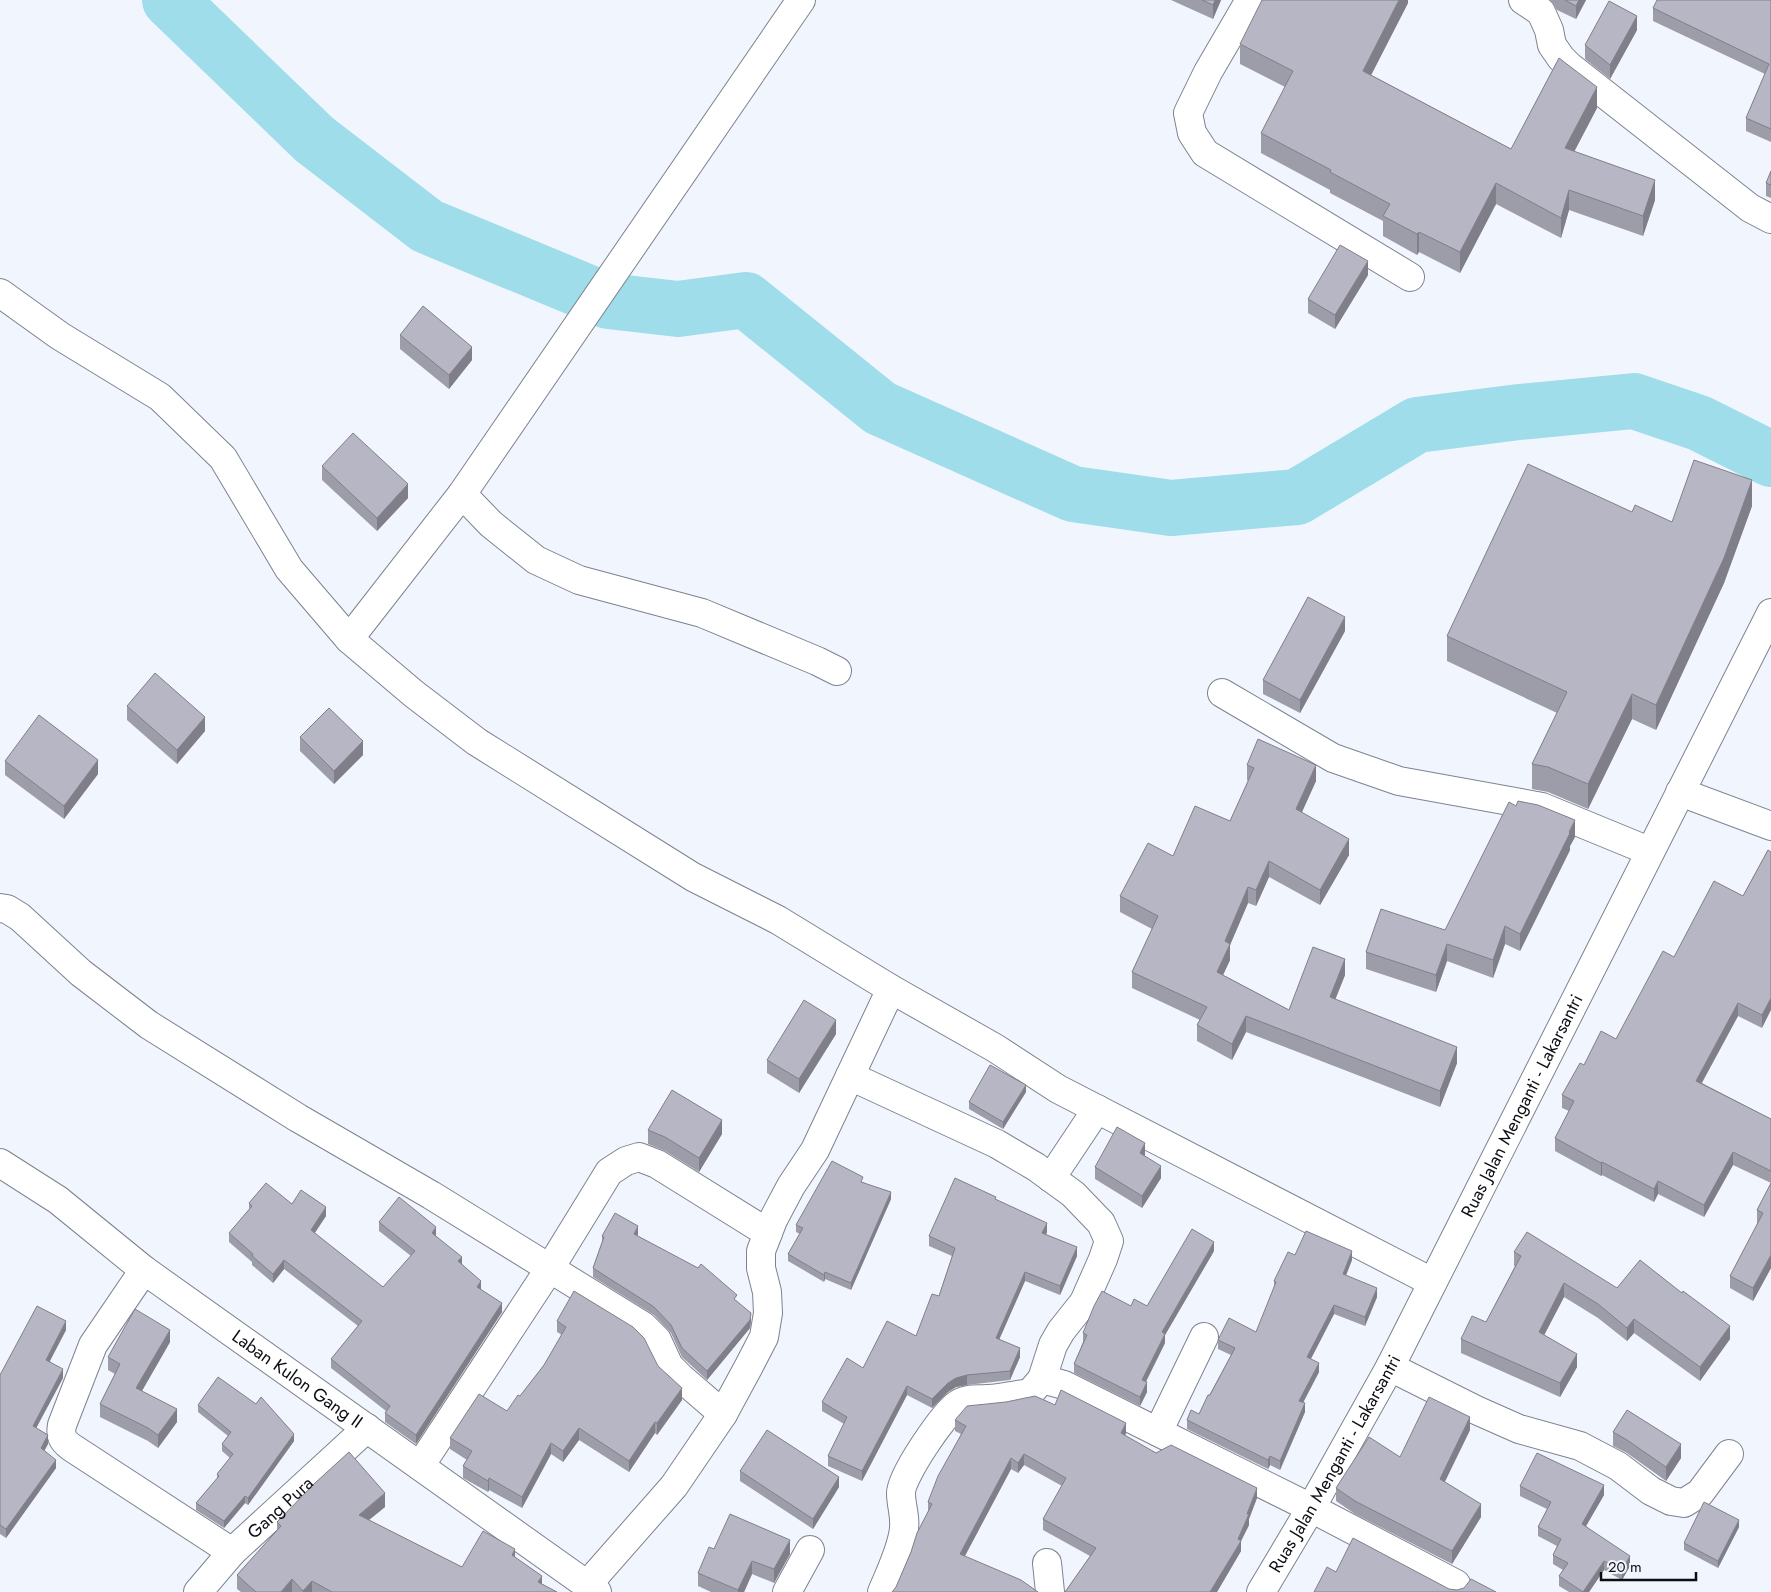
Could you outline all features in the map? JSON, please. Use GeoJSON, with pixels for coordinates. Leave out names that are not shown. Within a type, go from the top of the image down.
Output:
{"type":"FeatureCollection","features":[{"type":"Feature","properties":{"kind":"street"},"geometry":{"type":"LineString","coordinates":[[349,639],[462,494],[800,0]]}},
{"type":"Feature","properties":{"kind":"street"},"geometry":{"type":"LineString","coordinates":[[1250,0],[1208,72],[1188,113],[1192,133],[1205,153],[1410,277]]}},
{"type":"Feature","properties":{"kind":"street"},"geometry":{"type":"LineString","coordinates":[[1523,0],[1540,12],[1549,30],[1552,46],[1569,66],[1750,208],[1771,219]]}},
{"type":"Feature","properties":{"kind":"street"},"geometry":{"type":"LineString","coordinates":[[0,293],[60,336],[160,397],[224,458],[289,568],[349,639],[414,694],[477,742],[693,877],[778,920],[891,989],[995,1048],[1058,1089],[1432,1282]]}},
{"type":"Feature","properties":{"kind":"street"},"geometry":{"type":"LineString","coordinates":[[462,494],[492,524],[536,560],[579,580],[702,613],[817,660],[837,671]]}},
{"type":"Feature","properties":{"kind":"street","name":"Ruas Jalan Menganti - Lakarsantri"},"geometry":{"type":"LineString","coordinates":[[1261,1592],[1312,1508],[1390,1367],[1771,612]]}},
{"type":"Feature","properties":{"kind":"street"},"geometry":{"type":"LineString","coordinates":[[1222,693],[1333,758],[1399,781],[1542,807],[1650,851]]}},
{"type":"Feature","properties":{"kind":"street"},"geometry":{"type":"LineString","coordinates":[[1680,792],[1771,826]]}},
{"type":"Feature","properties":{"kind":"street"},"geometry":{"type":"LineString","coordinates":[[0,908],[7,909],[20,917],[81,973],[149,1025],[298,1118],[431,1195],[643,1326],[657,1340],[669,1366],[723,1414]]}},
{"type":"Feature","properties":{"kind":"street"},"geometry":{"type":"LineString","coordinates":[[592,1589],[674,1486],[723,1414],[764,1337],[768,1314],[767,1292],[761,1268],[761,1251],[791,1186],[815,1150],[891,989]]}},
{"type":"Feature","properties":{"kind":"street"},"geometry":{"type":"LineString","coordinates":[[850,1076],[997,1144],[1036,1167],[1073,1194],[1100,1223],[1109,1241],[1084,1302],[1061,1331],[1053,1345],[1042,1379],[1030,1393],[989,1399],[974,1399],[959,1403],[947,1413],[912,1466],[901,1492],[906,1521],[903,1534],[897,1557],[882,1592]]}},
{"type":"Feature","properties":{"kind":"street"},"geometry":{"type":"LineString","coordinates":[[1051,1178],[1097,1109]]}},
{"type":"Feature","properties":{"kind":"street"},"geometry":{"type":"LineString","coordinates":[[420,1466],[550,1268],[608,1172],[626,1161],[639,1157],[657,1164],[686,1180],[768,1233]]}},
{"type":"Feature","properties":{"kind":"street","name":"Laban Kulon Gang II"},"geometry":{"type":"LineString","coordinates":[[0,1162],[58,1200],[144,1270],[592,1589]]}},
{"type":"Feature","properties":{"kind":"street"},"geometry":{"type":"LineString","coordinates":[[144,1270],[93,1345],[62,1425],[61,1434],[63,1441],[232,1552]]}},
{"type":"Feature","properties":{"kind":"street"},"geometry":{"type":"LineString","coordinates":[[1158,1432],[1204,1337]]}},
{"type":"Feature","properties":{"kind":"street"},"geometry":{"type":"LineString","coordinates":[[1390,1367],[1476,1410],[1519,1429],[1580,1446],[1618,1466],[1651,1491],[1671,1501],[1684,1504],[1700,1493],[1728,1454]]}},
{"type":"Feature","properties":{"kind":"street"},"geometry":{"type":"LineString","coordinates":[[1042,1379],[1064,1385],[1312,1508],[1456,1584]]}},
{"type":"Feature","properties":{"kind":"street","name":"Gang Pura"},"geometry":{"type":"LineString","coordinates":[[198,1592],[232,1552],[367,1428]]}},
{"type":"Feature","properties":{"kind":"street"},"geometry":{"type":"LineString","coordinates":[[787,1592],[810,1550]]}},
{"type":"Feature","properties":{"kind":"street"},"geometry":{"type":"LineString","coordinates":[[1047,1563],[1050,1592]]}},
{"type":"Feature","properties":{"kind":"building"},"geometry":{"type":"Polygon","coordinates":[[[1202,0],[1215,0],[1213,5],[1202,0]]]}},
{"type":"Feature","properties":{"kind":"building"},"geometry":{"type":"Polygon","coordinates":[[[1262,0],[1399,0],[1363,71],[1511,149],[1559,58],[1597,87],[1565,148],[1655,180],[1643,216],[1569,190],[1561,218],[1496,183],[1460,252],[1419,232],[1417,234],[1383,216],[1390,204],[1261,133],[1293,71],[1240,44],[1262,0]]]}},
{"type":"Feature","properties":{"kind":"building"},"geometry":{"type":"Polygon","coordinates":[[[1565,0],[1579,0],[1576,6],[1565,0]]]}},
{"type":"Feature","properties":{"kind":"building"},"geometry":{"type":"Polygon","coordinates":[[[1657,0],[1771,0],[1771,129],[1746,118],[1769,64],[1653,8],[1657,0]]]}},
{"type":"Feature","properties":{"kind":"building"},"geometry":{"type":"Polygon","coordinates":[[[1609,1],[1637,16],[1610,65],[1585,45],[1609,1]]]}},
{"type":"Feature","properties":{"kind":"building"},"geometry":{"type":"Polygon","coordinates":[[[1771,171],[1771,185],[1766,183],[1771,171]]]}},
{"type":"Feature","properties":{"kind":"building"},"geometry":{"type":"Polygon","coordinates":[[[1340,245],[1368,261],[1335,315],[1308,299],[1340,245]]]}},
{"type":"Feature","properties":{"kind":"building"},"geometry":{"type":"Polygon","coordinates":[[[423,306],[472,347],[449,375],[400,335],[423,306]]]}},
{"type":"Feature","properties":{"kind":"building"},"geometry":{"type":"Polygon","coordinates":[[[353,433],[408,484],[377,518],[322,466],[353,433]]]}},
{"type":"Feature","properties":{"kind":"building"},"geometry":{"type":"Polygon","coordinates":[[[1694,460],[1752,480],[1724,558],[1656,705],[1632,694],[1588,784],[1548,767],[1532,764],[1567,692],[1447,636],[1528,464],[1632,512],[1635,505],[1672,522],[1694,460]]]}},
{"type":"Feature","properties":{"kind":"building"},"geometry":{"type":"Polygon","coordinates":[[[1308,597],[1345,617],[1300,700],[1263,680],[1308,597]]]}},
{"type":"Feature","properties":{"kind":"building"},"geometry":{"type":"Polygon","coordinates":[[[155,673],[205,717],[177,750],[127,706],[155,673]]]}},
{"type":"Feature","properties":{"kind":"building"},"geometry":{"type":"Polygon","coordinates":[[[329,708],[363,741],[334,771],[300,737],[329,708]]]}},
{"type":"Feature","properties":{"kind":"building"},"geometry":{"type":"Polygon","coordinates":[[[39,715],[98,760],[64,806],[5,761],[39,715]]]}},
{"type":"Feature","properties":{"kind":"building"},"geometry":{"type":"Polygon","coordinates":[[[1258,739],[1316,765],[1296,809],[1349,839],[1320,890],[1269,861],[1256,890],[1248,887],[1225,941],[1230,944],[1217,972],[1289,1010],[1313,947],[1345,959],[1330,997],[1457,1047],[1440,1091],[1246,1016],[1232,1044],[1197,1025],[1207,1007],[1132,972],[1158,916],[1120,896],[1148,843],[1173,856],[1195,806],[1230,821],[1254,768],[1247,765],[1258,739]]]}},
{"type":"Feature","properties":{"kind":"building"},"geometry":{"type":"Polygon","coordinates":[[[1518,801],[1538,805],[1575,820],[1520,934],[1505,926],[1493,960],[1447,944],[1436,975],[1366,952],[1381,909],[1445,930],[1509,802],[1516,806],[1518,801]]]}},
{"type":"Feature","properties":{"kind":"building"},"geometry":{"type":"Polygon","coordinates":[[[1768,850],[1771,852],[1771,998],[1762,1015],[1738,1003],[1696,1081],[1771,1119],[1771,1171],[1733,1152],[1704,1205],[1658,1181],[1654,1189],[1555,1138],[1574,1101],[1562,1095],[1580,1063],[1584,1065],[1601,1031],[1616,1039],[1663,951],[1674,957],[1714,881],[1743,896],[1768,850]]]}},
{"type":"Feature","properties":{"kind":"building"},"geometry":{"type":"Polygon","coordinates":[[[804,1000],[836,1020],[799,1079],[767,1060],[804,1000]]]}},
{"type":"Feature","properties":{"kind":"building"},"geometry":{"type":"Polygon","coordinates":[[[990,1065],[1026,1085],[1003,1122],[969,1102],[990,1065]]]}},
{"type":"Feature","properties":{"kind":"building"},"geometry":{"type":"Polygon","coordinates":[[[672,1090],[722,1120],[699,1158],[665,1137],[648,1130],[672,1090]]]}},
{"type":"Feature","properties":{"kind":"building"},"geometry":{"type":"Polygon","coordinates":[[[1117,1127],[1145,1143],[1140,1153],[1161,1166],[1142,1196],[1095,1167],[1117,1127]]]}},
{"type":"Feature","properties":{"kind":"building"},"geometry":{"type":"Polygon","coordinates":[[[832,1161],[863,1177],[861,1182],[891,1192],[851,1283],[825,1272],[824,1275],[788,1254],[803,1228],[796,1225],[832,1161]]]}},
{"type":"Feature","properties":{"kind":"building"},"geometry":{"type":"Polygon","coordinates":[[[955,1178],[1047,1223],[1042,1233],[1077,1247],[1060,1286],[1025,1272],[996,1338],[1020,1348],[1010,1371],[967,1375],[956,1378],[948,1383],[932,1399],[907,1386],[862,1471],[828,1456],[847,1417],[822,1402],[847,1358],[863,1368],[887,1321],[916,1336],[932,1294],[939,1296],[955,1248],[929,1236],[955,1178]]]}},
{"type":"Feature","properties":{"kind":"building"},"geometry":{"type":"Polygon","coordinates":[[[266,1183],[292,1204],[301,1190],[326,1207],[311,1230],[383,1287],[415,1251],[379,1222],[399,1197],[436,1227],[432,1233],[462,1257],[458,1261],[481,1281],[477,1287],[502,1303],[416,1435],[385,1413],[390,1406],[331,1359],[362,1321],[284,1260],[273,1274],[229,1233],[252,1206],[249,1203],[266,1183]]]}},
{"type":"Feature","properties":{"kind":"building"},"geometry":{"type":"Polygon","coordinates":[[[1771,1183],[1771,1255],[1753,1288],[1730,1276],[1763,1213],[1757,1210],[1771,1183]]]}},
{"type":"Feature","properties":{"kind":"building"},"geometry":{"type":"Polygon","coordinates":[[[615,1213],[638,1226],[634,1234],[698,1268],[701,1264],[737,1295],[734,1299],[751,1313],[750,1320],[707,1371],[682,1348],[671,1325],[654,1307],[593,1268],[604,1237],[602,1236],[615,1213]]]}},
{"type":"Feature","properties":{"kind":"building"},"geometry":{"type":"Polygon","coordinates":[[[1192,1229],[1214,1242],[1162,1332],[1165,1334],[1142,1380],[1147,1382],[1140,1397],[1074,1364],[1087,1335],[1083,1333],[1102,1291],[1131,1306],[1134,1299],[1147,1306],[1192,1229]]]}},
{"type":"Feature","properties":{"kind":"building"},"geometry":{"type":"Polygon","coordinates":[[[1306,1231],[1352,1251],[1343,1274],[1377,1288],[1365,1317],[1334,1305],[1307,1357],[1319,1363],[1299,1401],[1305,1403],[1280,1461],[1270,1456],[1268,1460],[1187,1420],[1191,1410],[1199,1414],[1235,1348],[1218,1340],[1229,1318],[1256,1332],[1276,1282],[1274,1281],[1288,1252],[1295,1255],[1306,1231]]]}},
{"type":"Feature","properties":{"kind":"building"},"geometry":{"type":"Polygon","coordinates":[[[1527,1232],[1617,1288],[1640,1260],[1682,1293],[1683,1291],[1730,1326],[1700,1367],[1634,1319],[1627,1328],[1598,1304],[1564,1283],[1539,1332],[1577,1354],[1560,1383],[1461,1339],[1472,1316],[1486,1322],[1521,1256],[1514,1252],[1527,1232]]]}},
{"type":"Feature","properties":{"kind":"building"},"geometry":{"type":"Polygon","coordinates":[[[574,1291],[633,1327],[644,1338],[658,1366],[682,1388],[657,1423],[655,1422],[629,1461],[579,1428],[563,1451],[551,1443],[522,1497],[489,1478],[488,1481],[463,1466],[472,1451],[450,1438],[479,1394],[507,1411],[518,1395],[520,1396],[544,1365],[566,1327],[557,1321],[574,1291]]]}},
{"type":"Feature","properties":{"kind":"building"},"geometry":{"type":"Polygon","coordinates":[[[37,1306],[66,1321],[46,1360],[63,1369],[33,1426],[48,1435],[41,1448],[56,1460],[6,1529],[0,1525],[0,1375],[37,1306]]]}},
{"type":"Feature","properties":{"kind":"building"},"geometry":{"type":"Polygon","coordinates":[[[135,1309],[170,1330],[136,1388],[177,1409],[158,1435],[100,1404],[120,1364],[108,1357],[135,1309]]]}},
{"type":"Feature","properties":{"kind":"building"},"geometry":{"type":"Polygon","coordinates":[[[218,1377],[256,1404],[261,1397],[294,1434],[248,1498],[245,1496],[224,1521],[196,1503],[219,1476],[217,1474],[233,1454],[222,1444],[231,1432],[198,1405],[218,1377]]]}},
{"type":"Feature","properties":{"kind":"building"},"geometry":{"type":"Polygon","coordinates":[[[1061,1390],[1126,1423],[1121,1433],[1156,1453],[1171,1445],[1257,1488],[1247,1514],[1249,1514],[1238,1539],[1241,1541],[1210,1592],[1065,1592],[1096,1548],[1043,1519],[1066,1478],[1024,1454],[1018,1463],[1011,1458],[960,1554],[1021,1580],[1038,1592],[892,1592],[911,1552],[917,1533],[932,1504],[928,1502],[938,1476],[966,1426],[955,1420],[967,1406],[1006,1402],[1035,1396],[1055,1405],[1061,1390]]]}},
{"type":"Feature","properties":{"kind":"building"},"geometry":{"type":"Polygon","coordinates":[[[1429,1397],[1470,1417],[1440,1479],[1481,1504],[1452,1551],[1355,1501],[1336,1488],[1369,1437],[1400,1457],[1429,1397]]]}},
{"type":"Feature","properties":{"kind":"building"},"geometry":{"type":"Polygon","coordinates":[[[1627,1410],[1681,1444],[1666,1467],[1613,1432],[1627,1410]]]}},
{"type":"Feature","properties":{"kind":"building"},"geometry":{"type":"Polygon","coordinates":[[[767,1430],[839,1477],[813,1519],[740,1471],[767,1430]]]}},
{"type":"Feature","properties":{"kind":"building"},"geometry":{"type":"Polygon","coordinates":[[[349,1452],[385,1493],[359,1515],[462,1567],[483,1531],[515,1549],[512,1555],[542,1576],[538,1582],[557,1592],[332,1592],[312,1581],[303,1591],[292,1579],[281,1592],[256,1592],[237,1575],[281,1526],[277,1522],[349,1452]]]}},
{"type":"Feature","properties":{"kind":"building"},"geometry":{"type":"Polygon","coordinates":[[[1537,1453],[1604,1485],[1582,1524],[1630,1556],[1622,1570],[1604,1561],[1583,1592],[1559,1576],[1568,1563],[1553,1555],[1561,1539],[1538,1527],[1551,1502],[1520,1486],[1537,1453]]]}},
{"type":"Feature","properties":{"kind":"building"},"geometry":{"type":"Polygon","coordinates":[[[1704,1502],[1739,1520],[1718,1561],[1684,1543],[1704,1502]]]}},
{"type":"Feature","properties":{"kind":"building"},"geometry":{"type":"Polygon","coordinates":[[[730,1514],[790,1540],[774,1569],[752,1561],[738,1590],[698,1573],[709,1547],[714,1549],[730,1514]]]}},
{"type":"Feature","properties":{"kind":"building"},"geometry":{"type":"Polygon","coordinates":[[[1353,1538],[1449,1589],[1457,1590],[1464,1588],[1471,1579],[1496,1592],[1314,1592],[1327,1567],[1336,1572],[1353,1538]]]}},
{"type":"Feature","properties":{"kind":"waterway"},"geometry":{"type":"LineString","coordinates":[[170,0],[314,139],[427,226],[608,301],[678,309],[746,300],[880,408],[1073,494],[1171,508],[1297,497],[1417,425],[1519,412],[1634,401],[1699,423],[1771,459]]}}]}
